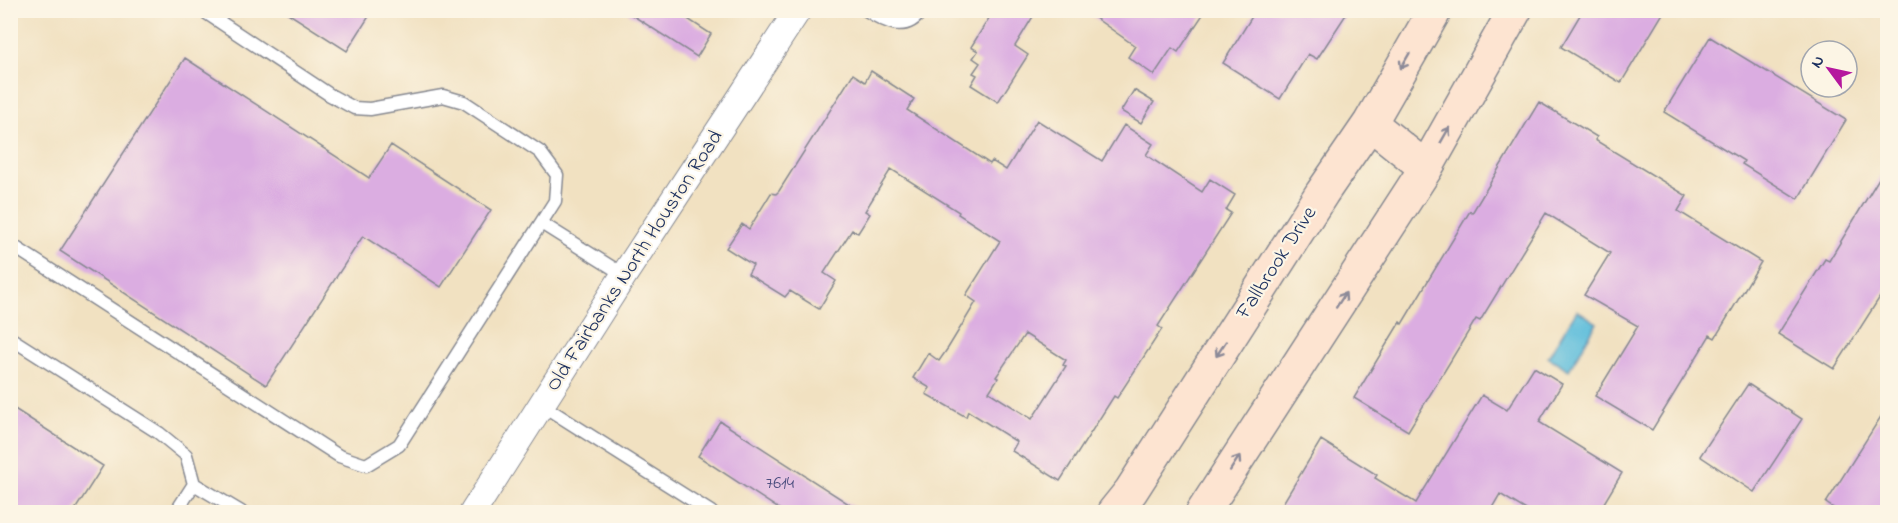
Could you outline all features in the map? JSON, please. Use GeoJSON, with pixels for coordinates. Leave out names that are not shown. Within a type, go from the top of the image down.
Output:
{"type":"FeatureCollection","features":[{"type":"Feature","properties":{"kind":"main road","name":"Fallbrook Drive"},"geometry":{"type":"LineString","coordinates":[[1114,513],[1131,491],[1370,123],[1435,10]]}},
{"type":"Feature","properties":{"kind":"main road"},"geometry":{"type":"LineString","coordinates":[[1203,513],[1426,168],[1515,10]]}},
{"type":"Feature","properties":{"kind":"main road"},"geometry":{"type":"LineString","coordinates":[[1370,123],[1426,168]]}},
{"type":"Feature","properties":{"kind":"street","name":"Old Fairbanks North Houston Road"},"geometry":{"type":"LineString","coordinates":[[473,513],[624,275],[798,10]]}},
{"type":"Feature","properties":{"kind":"lane"},"geometry":{"type":"LineString","coordinates":[[10,244],[339,456],[366,465],[399,445],[555,201],[557,175],[540,152],[464,102],[443,96],[370,109],[354,108],[330,95],[202,10]]}},
{"type":"Feature","properties":{"kind":"lane"},"geometry":{"type":"LineString","coordinates":[[866,10],[885,22],[901,25],[917,18],[922,10]]}},
{"type":"Feature","properties":{"kind":"lane"},"geometry":{"type":"LineString","coordinates":[[541,223],[624,275]]}},
{"type":"Feature","properties":{"kind":"lane"},"geometry":{"type":"LineString","coordinates":[[10,338],[159,433],[186,455],[194,484],[241,513]]}},
{"type":"Feature","properties":{"kind":"lane"},"geometry":{"type":"LineString","coordinates":[[542,405],[711,513]]}},
{"type":"Feature","properties":{"kind":"lane"},"geometry":{"type":"LineString","coordinates":[[176,513],[194,484]]}},
{"type":"Feature","properties":{"kind":"water"},"geometry":{"type":"Polygon","coordinates":[[[1577,310],[1597,323],[1569,370],[1548,357],[1577,310]]]}},
{"type":"Feature","properties":{"kind":"building"},"geometry":{"type":"Polygon","coordinates":[[[283,10],[373,10],[347,51],[283,10]]]}},
{"type":"Feature","properties":{"kind":"building"},"geometry":{"type":"Polygon","coordinates":[[[624,10],[674,10],[711,34],[697,57],[624,10]]]}},
{"type":"Feature","properties":{"kind":"building"},"geometry":{"type":"Polygon","coordinates":[[[994,10],[1037,10],[1015,46],[1028,55],[998,102],[971,85],[977,75],[973,73],[980,63],[973,58],[978,51],[971,47],[994,10]]]}},
{"type":"Feature","properties":{"kind":"building"},"geometry":{"type":"Polygon","coordinates":[[[1084,10],[1206,10],[1178,52],[1172,48],[1154,75],[1128,57],[1135,46],[1084,10]]]}},
{"type":"Feature","properties":{"kind":"building"},"geometry":{"type":"Polygon","coordinates":[[[1256,10],[1349,10],[1317,59],[1308,54],[1280,99],[1223,63],[1256,10]]]}},
{"type":"Feature","properties":{"kind":"building"},"geometry":{"type":"Polygon","coordinates":[[[1583,10],[1665,10],[1621,83],[1561,47],[1583,10]]]}},
{"type":"Feature","properties":{"kind":"building"},"geometry":{"type":"Polygon","coordinates":[[[1710,37],[1799,91],[1799,99],[1812,99],[1846,120],[1798,199],[1742,164],[1744,161],[1664,112],[1710,37]]]}},
{"type":"Feature","properties":{"kind":"building"},"geometry":{"type":"Polygon","coordinates":[[[185,58],[369,178],[391,145],[491,210],[441,287],[363,236],[266,385],[60,251],[185,58]]]}},
{"type":"Feature","properties":{"kind":"building"},"geometry":{"type":"Polygon","coordinates":[[[871,71],[914,99],[907,110],[990,164],[992,161],[1006,170],[1037,120],[1102,161],[1124,125],[1153,144],[1146,155],[1202,192],[1210,179],[1235,195],[1226,210],[1231,213],[1158,326],[1162,329],[1117,398],[1114,396],[1060,481],[1012,451],[1017,442],[968,411],[966,417],[926,394],[930,388],[913,378],[928,353],[939,361],[948,348],[976,302],[966,295],[1000,241],[958,214],[959,212],[891,169],[865,211],[870,214],[858,233],[852,230],[824,273],[836,281],[819,309],[790,291],[785,297],[748,274],[753,265],[726,248],[742,224],[749,229],[771,193],[776,194],[779,191],[853,74],[865,82],[871,71]],[[1025,334],[996,377],[998,378],[989,392],[1032,419],[1066,366],[1063,365],[1066,360],[1025,334]]]}},
{"type":"Feature","properties":{"kind":"building"},"geometry":{"type":"Polygon","coordinates":[[[1134,90],[1154,102],[1141,123],[1121,111],[1134,90]]]}},
{"type":"Feature","properties":{"kind":"building"},"geometry":{"type":"Polygon","coordinates":[[[1539,102],[1597,137],[1595,140],[1687,196],[1678,211],[1761,262],[1715,338],[1710,335],[1652,430],[1595,396],[1638,326],[1584,295],[1610,253],[1546,213],[1480,321],[1476,319],[1408,431],[1354,398],[1470,211],[1472,213],[1539,102]]]}},
{"type":"Feature","properties":{"kind":"building"},"geometry":{"type":"Polygon","coordinates":[[[1887,165],[1887,286],[1834,369],[1778,334],[1825,259],[1829,261],[1887,165]]]}},
{"type":"Feature","properties":{"kind":"building"},"geometry":{"type":"Polygon","coordinates":[[[1534,367],[1562,384],[1539,422],[1622,473],[1598,513],[1531,513],[1500,494],[1489,513],[1277,513],[1321,440],[1377,475],[1375,478],[1416,503],[1482,395],[1507,410],[1534,367]]]}},
{"type":"Feature","properties":{"kind":"building"},"geometry":{"type":"Polygon","coordinates":[[[1748,384],[1802,419],[1754,492],[1700,456],[1748,384]]]}},
{"type":"Feature","properties":{"kind":"building"},"geometry":{"type":"Polygon","coordinates":[[[10,406],[103,466],[73,513],[21,513],[10,506],[10,406]]]}},
{"type":"Feature","properties":{"kind":"building"},"geometry":{"type":"Polygon","coordinates":[[[1887,407],[1887,513],[1841,513],[1826,503],[1887,407]]]}},
{"type":"Feature","properties":{"kind":"building"},"geometry":{"type":"Polygon","coordinates":[[[720,421],[863,513],[785,513],[698,456],[720,421]]]}}]}
